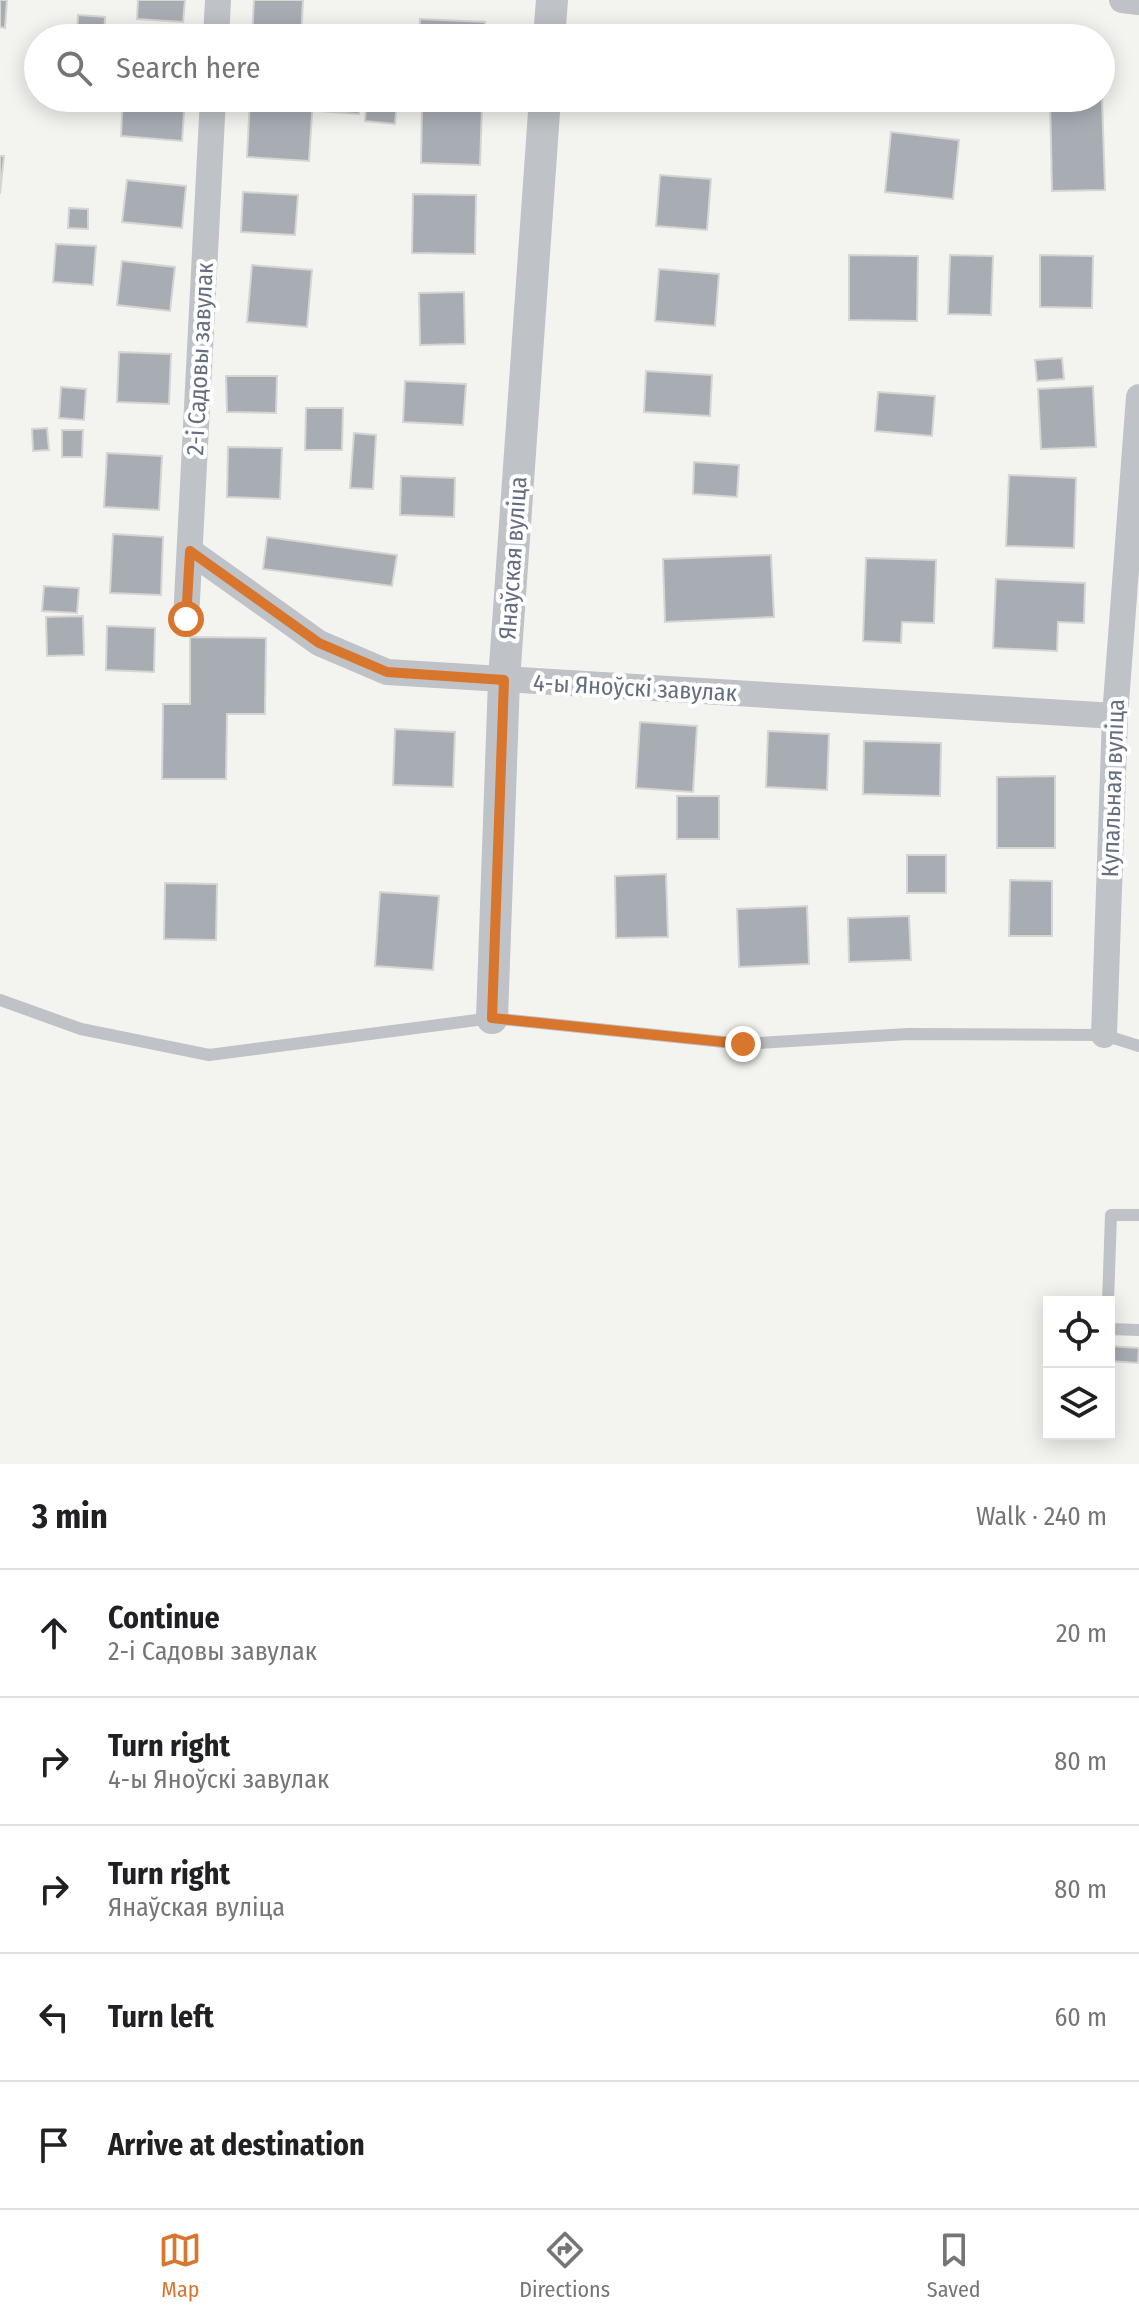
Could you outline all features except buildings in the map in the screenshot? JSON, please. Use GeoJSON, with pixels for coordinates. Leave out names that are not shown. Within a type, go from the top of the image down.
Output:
{"type":"FeatureCollection","features":[{"type":"Feature","properties":{"kind":"street"},"geometry":{"type":"LineString","coordinates":[[217,24],[218,0]]}},
{"type":"Feature","properties":{"kind":"street"},"geometry":{"type":"LineString","coordinates":[[550,24],[552,0]]}},
{"type":"Feature","properties":{"kind":"street"},"geometry":{"type":"LineString","coordinates":[[1122,0],[1139,2]]}},
{"type":"Feature","properties":{"kind":"street","name":"2-і Садовы завулак"},"geometry":{"type":"LineString","coordinates":[[186,619],[212,112]]}},
{"type":"Feature","properties":{"kind":"street","name":"Янаўская вуліца"},"geometry":{"type":"LineString","coordinates":[[492,1018],[504,680],[544,112]]}},
{"type":"Feature","properties":{"kind":"street","name":"Купальная вуліца"},"geometry":{"type":"LineString","coordinates":[[1104,1035],[1115,716],[1139,397]]}},
{"type":"Feature","properties":{"kind":"street","name":"4-ы Яноўскі завулак"},"geometry":{"type":"LineString","coordinates":[[190,551],[319,643],[387,672],[1115,716]]}},
{"type":"Feature","properties":{"kind":"lane"},"geometry":{"type":"LineString","coordinates":[[0,1000],[81,1029],[209,1055],[492,1018],[743,1044],[908,1034],[1104,1035],[1139,1046]]}},
{"type":"Feature","properties":{"kind":"lane"},"geometry":{"type":"LineString","coordinates":[[1108,1296],[1111,1215],[1139,1215]]}},
{"type":"Feature","properties":{"kind":"lane"},"geometry":{"type":"LineString","coordinates":[[1115,1329],[1139,1330]]}},
{"type":"Feature","properties":{"kind":"route"},"geometry":{"type":"LineString","coordinates":[[186,619],[190,551],[319,643],[387,672],[504,680],[492,1018],[743,1044]]}}]}
